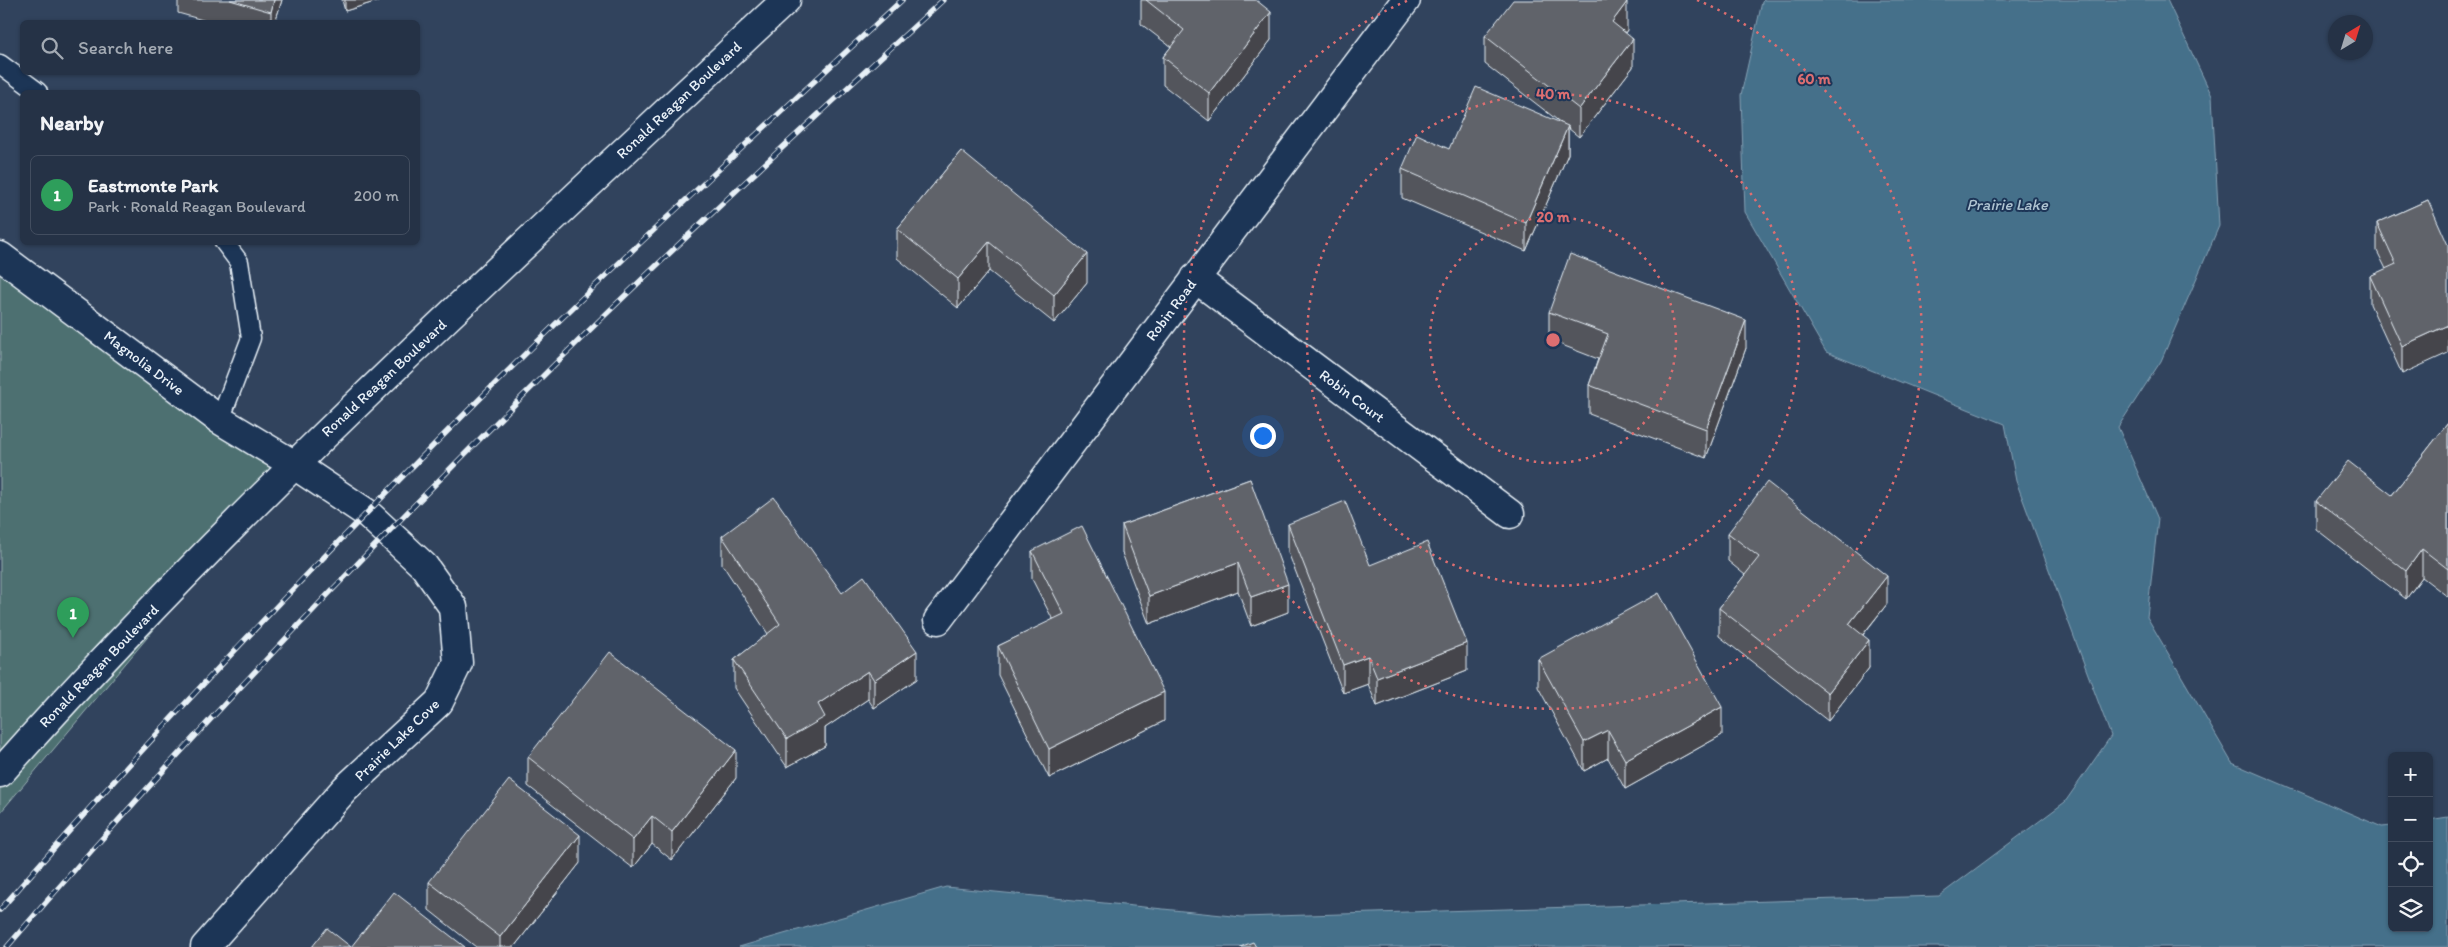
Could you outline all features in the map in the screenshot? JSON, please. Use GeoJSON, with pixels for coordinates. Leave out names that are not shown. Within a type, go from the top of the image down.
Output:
{"type":"FeatureCollection","features":[{"type":"Feature","properties":{"kind":"street","name":"Ronald Reagan Boulevard"},"geometry":{"type":"LineString","coordinates":[[0,773],[62,704],[293,464],[786,0]]}},
{"type":"Feature","properties":{"kind":"street","name":"Robin Road"},"geometry":{"type":"LineString","coordinates":[[938,620],[1406,0]]}},
{"type":"Feature","properties":{"kind":"street","name":"Magnolia Drive"},"geometry":{"type":"LineString","coordinates":[[0,256],[220,420],[293,464]]}},
{"type":"Feature","properties":{"kind":"street","name":"Robin Court"},"geometry":{"type":"LineString","coordinates":[[1195,278],[1510,514]]}},
{"type":"Feature","properties":{"kind":"street","name":"Prairie Lake Cove"},"geometry":{"type":"LineString","coordinates":[[205,947],[346,789],[439,702],[458,663],[453,607],[424,566],[368,514],[293,464]]}},
{"type":"Feature","properties":{"kind":"lane"},"geometry":{"type":"LineString","coordinates":[[0,64],[35,90]]}},
{"type":"Feature","properties":{"kind":"lane"},"geometry":{"type":"LineString","coordinates":[[220,420],[251,338],[239,262],[226,245]]}},
{"type":"Feature","properties":{"kind":"green space"},"geometry":{"type":"Polygon","coordinates":[[[0,252],[293,464],[0,813],[0,252]]]}},
{"type":"Feature","properties":{"kind":"water","name":"Prairie Lake"},"geometry":{"type":"Polygon","coordinates":[[[1764,0],[2167,0],[2212,96],[2219,226],[2161,361],[2118,427],[2158,519],[2147,617],[2232,763],[2382,827],[2388,826],[2388,932],[2433,932],[2433,819],[2448,817],[2448,947],[739,947],[946,887],[1242,917],[1939,896],[2065,802],[2111,736],[2016,481],[2005,424],[1826,352],[1745,212],[1741,95],[1764,0]]]}},
{"type":"Feature","properties":{"kind":"building"},"geometry":{"type":"Polygon","coordinates":[[[230,0],[274,0],[271,12],[230,0]]]}},
{"type":"Feature","properties":{"kind":"building"},"geometry":{"type":"Polygon","coordinates":[[[1146,0],[1256,0],[1271,12],[1209,93],[1163,57],[1184,30],[1146,0]]]}},
{"type":"Feature","properties":{"kind":"building"},"geometry":{"type":"Polygon","coordinates":[[[1513,0],[1624,0],[1627,2],[1612,22],[1633,39],[1579,109],[1485,36],[1513,0]]]}},
{"type":"Feature","properties":{"kind":"building"},"geometry":{"type":"Polygon","coordinates":[[[1476,87],[1568,126],[1526,223],[1402,169],[1417,134],[1449,149],[1476,87]]]}},
{"type":"Feature","properties":{"kind":"building"},"geometry":{"type":"Polygon","coordinates":[[[961,151],[1087,254],[1054,295],[989,242],[958,279],[897,229],[961,151]]]}},
{"type":"Feature","properties":{"kind":"building"},"geometry":{"type":"Polygon","coordinates":[[[2428,200],[2448,245],[2448,325],[2402,346],[2370,276],[2396,264],[2377,223],[2428,200]]]}},
{"type":"Feature","properties":{"kind":"building"},"geometry":{"type":"Polygon","coordinates":[[[1570,254],[1746,320],[1706,429],[1589,385],[1608,334],[1549,312],[1570,254]]]}},
{"type":"Feature","properties":{"kind":"building"},"geometry":{"type":"Polygon","coordinates":[[[2448,423],[2448,569],[2422,549],[2406,571],[2316,501],[2348,461],[2392,495],[2448,423]]]}},
{"type":"Feature","properties":{"kind":"building"},"geometry":{"type":"Polygon","coordinates":[[[1250,479],[1288,584],[1251,597],[1238,563],[1149,596],[1122,525],[1250,479]]]}},
{"type":"Feature","properties":{"kind":"building"},"geometry":{"type":"Polygon","coordinates":[[[1767,482],[1887,576],[1849,624],[1869,640],[1828,693],[1719,608],[1759,557],[1728,533],[1767,482]]]}},
{"type":"Feature","properties":{"kind":"building"},"geometry":{"type":"Polygon","coordinates":[[[774,497],[842,593],[864,576],[917,651],[874,680],[868,671],[818,704],[825,717],[787,739],[734,660],[780,624],[722,536],[774,497]]]}},
{"type":"Feature","properties":{"kind":"building"},"geometry":{"type":"Polygon","coordinates":[[[1345,501],[1370,565],[1427,542],[1467,643],[1377,678],[1368,656],[1343,665],[1288,524],[1345,501]]]}},
{"type":"Feature","properties":{"kind":"building"},"geometry":{"type":"Polygon","coordinates":[[[1082,526],[1164,692],[1049,749],[998,646],[1064,614],[1032,551],[1082,526]]]}},
{"type":"Feature","properties":{"kind":"building"},"geometry":{"type":"Polygon","coordinates":[[[1659,593],[1722,707],[1625,760],[1608,730],[1584,742],[1538,659],[1659,593]]]}},
{"type":"Feature","properties":{"kind":"building"},"geometry":{"type":"Polygon","coordinates":[[[610,652],[736,750],[672,832],[652,816],[633,840],[528,757],[610,652]]]}},
{"type":"Feature","properties":{"kind":"building"},"geometry":{"type":"Polygon","coordinates":[[[509,780],[580,835],[500,937],[429,882],[509,780]]]}},
{"type":"Feature","properties":{"kind":"building"},"geometry":{"type":"Polygon","coordinates":[[[394,892],[465,947],[351,947],[394,892]]]}},
{"type":"Feature","properties":{"kind":"building"},"geometry":{"type":"Polygon","coordinates":[[[327,928],[351,947],[312,947],[327,928]]]}},
{"type":"Feature","properties":{"kind":"building"},"geometry":{"type":"Polygon","coordinates":[[[1253,942],[1256,947],[1240,947],[1253,942]]]}},
{"type":"Feature","properties":{"kind":"railway"},"geometry":{"type":"LineString","coordinates":[[0,910],[125,769],[253,631],[450,428],[612,270],[902,0]]}},
{"type":"Feature","properties":{"kind":"railway"},"geometry":{"type":"LineString","coordinates":[[7,947],[135,801],[334,588],[469,450],[587,332],[688,236],[943,0]]}},
{"type":"Feature","properties":{"kind":"place","name":"Eastmonte Park"},"geometry":{"type":"Point","coordinates":[73,638]}}]}
